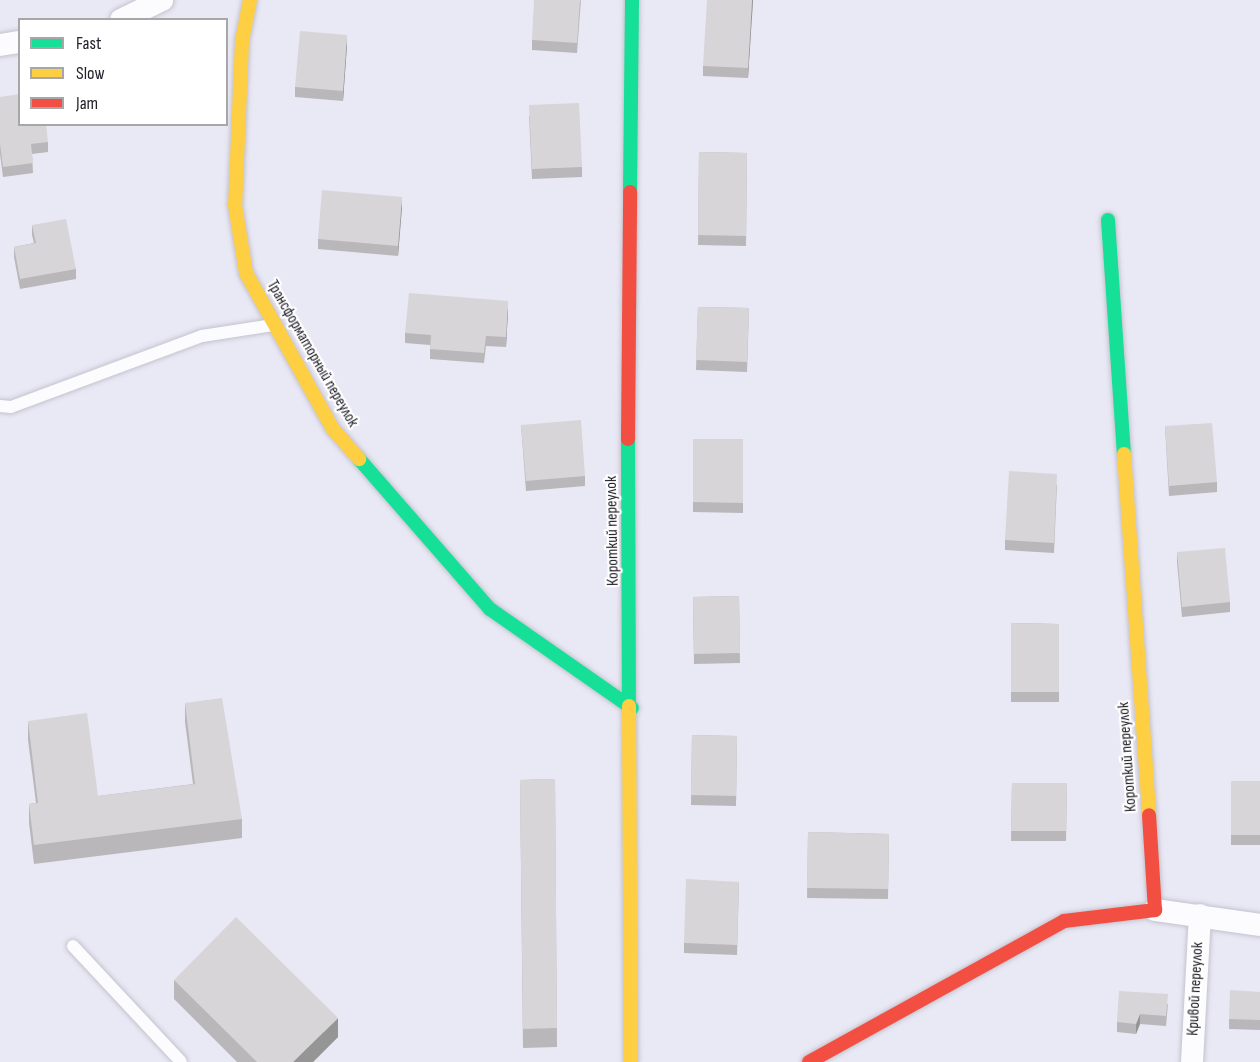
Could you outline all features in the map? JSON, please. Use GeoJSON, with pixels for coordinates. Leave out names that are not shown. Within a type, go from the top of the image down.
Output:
{"type":"FeatureCollection","features":[{"type":"Feature","properties":{"kind":"street"},"geometry":{"type":"LineString","coordinates":[[125,18],[162,0]]}},
{"type":"Feature","properties":{"kind":"street","name":"Трансформаторный переулок"},"geometry":{"type":"LineString","coordinates":[[250,0],[242,41],[235,206],[246,273],[273,325],[333,429],[490,609],[632,708]]}},
{"type":"Feature","properties":{"kind":"street","name":"Короткий переулок"},"geometry":{"type":"LineString","coordinates":[[631,1062],[632,708],[628,377],[632,0]]}},
{"type":"Feature","properties":{"kind":"street"},"geometry":{"type":"LineString","coordinates":[[0,45],[18,42]]}},
{"type":"Feature","properties":{"kind":"street","name":"Короткий переулок"},"geometry":{"type":"LineString","coordinates":[[1108,220],[1155,910]]}},
{"type":"Feature","properties":{"kind":"street"},"geometry":{"type":"LineString","coordinates":[[822,1059],[1064,921],[1155,910],[1260,925]]}},
{"type":"Feature","properties":{"kind":"street","name":"Кривой переулок"},"geometry":{"type":"LineString","coordinates":[[1192,1062],[1200,915]]}},
{"type":"Feature","properties":{"kind":"lane"},"geometry":{"type":"LineString","coordinates":[[0,406],[11,408],[202,336],[273,325]]}},
{"type":"Feature","properties":{"kind":"lane"},"geometry":{"type":"LineString","coordinates":[[73,946],[181,1062]]}},
{"type":"Feature","properties":{"kind":"building"},"geometry":{"type":"Polygon","coordinates":[[[534,0],[580,0],[577,43],[532,40],[534,0]]]}},
{"type":"Feature","properties":{"kind":"building"},"geometry":{"type":"Polygon","coordinates":[[[707,0],[752,0],[748,68],[703,66],[707,0]]]}},
{"type":"Feature","properties":{"kind":"building"},"geometry":{"type":"Polygon","coordinates":[[[300,31],[347,35],[343,91],[295,87],[300,31]]]}},
{"type":"Feature","properties":{"kind":"building"},"geometry":{"type":"Polygon","coordinates":[[[18,94],[18,126],[46,126],[48,142],[31,144],[33,163],[3,167],[0,144],[0,97],[18,94]]]}},
{"type":"Feature","properties":{"kind":"building"},"geometry":{"type":"Polygon","coordinates":[[[579,103],[582,167],[532,169],[529,105],[579,103]]]}},
{"type":"Feature","properties":{"kind":"building"},"geometry":{"type":"Polygon","coordinates":[[[699,152],[747,153],[746,236],[698,235],[699,152]]]}},
{"type":"Feature","properties":{"kind":"building"},"geometry":{"type":"Polygon","coordinates":[[[322,190],[402,197],[398,246],[318,239],[322,190]]]}},
{"type":"Feature","properties":{"kind":"building"},"geometry":{"type":"Polygon","coordinates":[[[66,219],[76,269],[20,279],[14,247],[36,243],[32,225],[66,219]]]}},
{"type":"Feature","properties":{"kind":"building"},"geometry":{"type":"Polygon","coordinates":[[[409,293],[508,301],[506,337],[486,336],[484,353],[430,349],[431,335],[405,333],[409,293]]]}},
{"type":"Feature","properties":{"kind":"building"},"geometry":{"type":"Polygon","coordinates":[[[698,307],[749,308],[747,362],[696,360],[698,307]]]}},
{"type":"Feature","properties":{"kind":"building"},"geometry":{"type":"Polygon","coordinates":[[[581,420],[585,476],[526,481],[521,425],[581,420]]]}},
{"type":"Feature","properties":{"kind":"building"},"geometry":{"type":"Polygon","coordinates":[[[1212,423],[1217,482],[1169,486],[1165,426],[1212,423]]]}},
{"type":"Feature","properties":{"kind":"building"},"geometry":{"type":"Polygon","coordinates":[[[693,439],[743,439],[743,503],[693,502],[693,439]]]}},
{"type":"Feature","properties":{"kind":"building"},"geometry":{"type":"Polygon","coordinates":[[[1009,471],[1057,474],[1054,543],[1005,540],[1009,471]]]}},
{"type":"Feature","properties":{"kind":"building"},"geometry":{"type":"Polygon","coordinates":[[[1225,548],[1230,602],[1182,607],[1177,552],[1225,548]]]}},
{"type":"Feature","properties":{"kind":"building"},"geometry":{"type":"Polygon","coordinates":[[[739,596],[740,653],[694,654],[693,597],[739,596]]]}},
{"type":"Feature","properties":{"kind":"building"},"geometry":{"type":"Polygon","coordinates":[[[1011,623],[1059,624],[1059,692],[1011,692],[1011,623]]]}},
{"type":"Feature","properties":{"kind":"building"},"geometry":{"type":"Polygon","coordinates":[[[222,698],[242,819],[34,845],[29,804],[38,803],[28,721],[87,713],[98,796],[195,784],[185,703],[222,698]]]}},
{"type":"Feature","properties":{"kind":"building"},"geometry":{"type":"Polygon","coordinates":[[[692,735],[737,736],[736,796],[691,795],[692,735]]]}},
{"type":"Feature","properties":{"kind":"building"},"geometry":{"type":"Polygon","coordinates":[[[555,779],[557,1028],[523,1029],[520,780],[555,779]]]}},
{"type":"Feature","properties":{"kind":"building"},"geometry":{"type":"Polygon","coordinates":[[[1231,781],[1260,781],[1260,835],[1231,835],[1231,781]]]}},
{"type":"Feature","properties":{"kind":"building"},"geometry":{"type":"Polygon","coordinates":[[[1012,783],[1067,783],[1066,831],[1011,831],[1012,783]]]}},
{"type":"Feature","properties":{"kind":"building"},"geometry":{"type":"Polygon","coordinates":[[[808,832],[889,834],[888,889],[807,888],[808,832]]]}},
{"type":"Feature","properties":{"kind":"building"},"geometry":{"type":"Polygon","coordinates":[[[686,879],[739,882],[737,945],[684,943],[686,879]]]}},
{"type":"Feature","properties":{"kind":"building"},"geometry":{"type":"Polygon","coordinates":[[[236,917],[338,1018],[293,1062],[257,1062],[174,980],[236,917]]]}},
{"type":"Feature","properties":{"kind":"building"},"geometry":{"type":"Polygon","coordinates":[[[1230,990],[1260,992],[1260,1020],[1229,1019],[1230,990]]]}},
{"type":"Feature","properties":{"kind":"building"},"geometry":{"type":"Polygon","coordinates":[[[1119,991],[1168,994],[1166,1016],[1140,1014],[1136,1024],[1117,1022],[1119,991]]]}},
{"type":"Feature","properties":{"kind":"traffic: fast"},"geometry":{"type":"LineString","coordinates":[[630,192],[632,0]]}},
{"type":"Feature","properties":{"kind":"traffic: fast"},"geometry":{"type":"LineString","coordinates":[[1108,220],[1124,454]]}},
{"type":"Feature","properties":{"kind":"traffic: fast"},"geometry":{"type":"LineString","coordinates":[[628,439],[629,706]]}},
{"type":"Feature","properties":{"kind":"traffic: fast"},"geometry":{"type":"LineString","coordinates":[[359,459],[490,609],[632,708]]}},
{"type":"Feature","properties":{"kind":"traffic: slow"},"geometry":{"type":"LineString","coordinates":[[250,0],[242,41],[235,205],[246,273],[333,429],[359,459]]}},
{"type":"Feature","properties":{"kind":"traffic: slow"},"geometry":{"type":"LineString","coordinates":[[1124,454],[1149,815]]}},
{"type":"Feature","properties":{"kind":"traffic: slow"},"geometry":{"type":"LineString","coordinates":[[629,706],[631,1062]]}},
{"type":"Feature","properties":{"kind":"traffic: jam"},"geometry":{"type":"LineString","coordinates":[[628,439],[630,192]]}},
{"type":"Feature","properties":{"kind":"traffic: jam"},"geometry":{"type":"LineString","coordinates":[[809,1062],[1064,921],[1155,910],[1149,815]]}}]}
